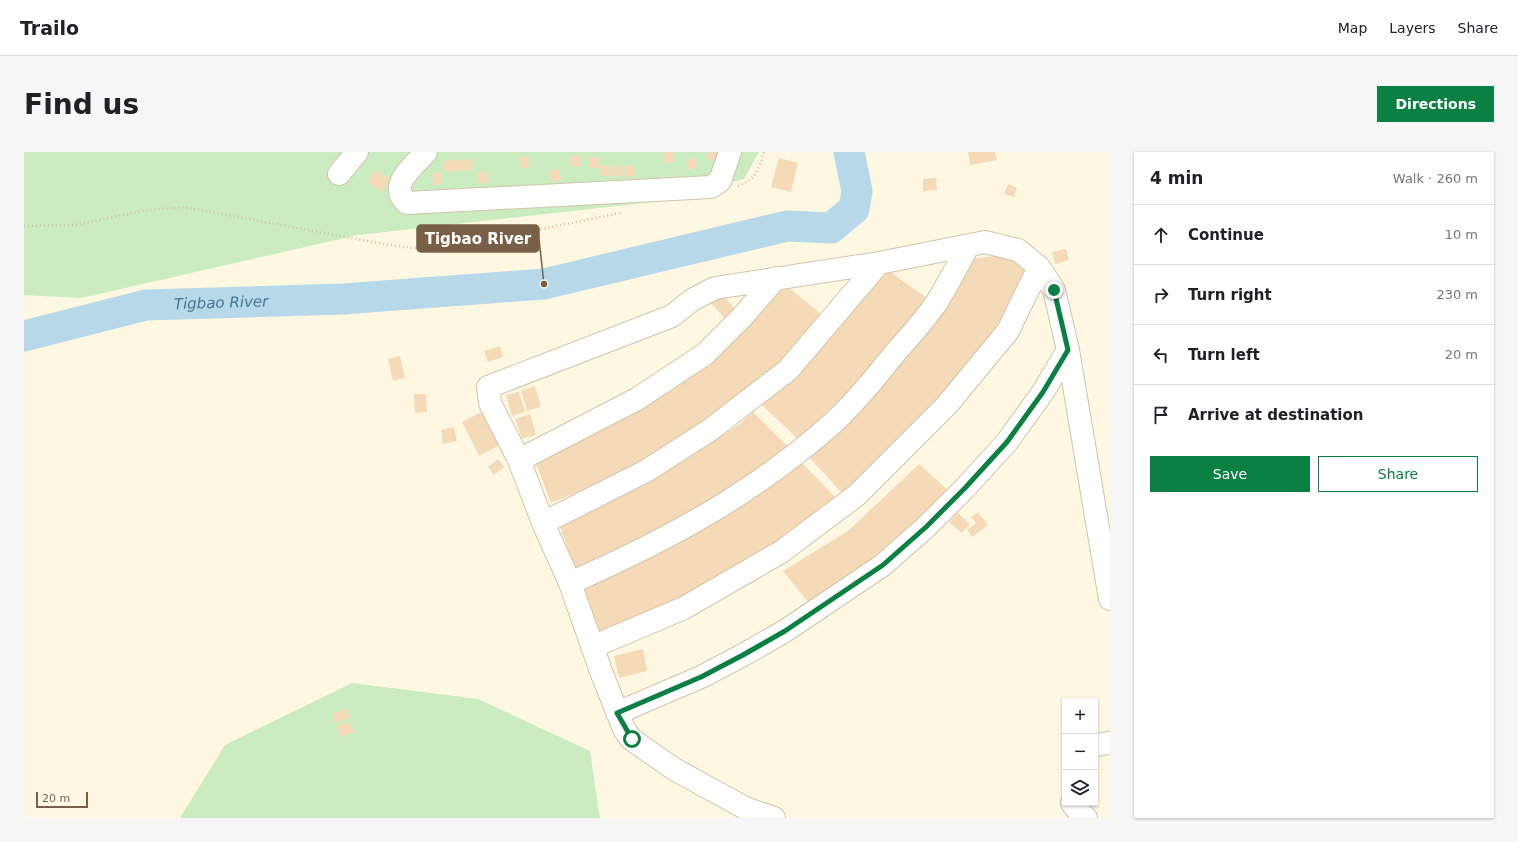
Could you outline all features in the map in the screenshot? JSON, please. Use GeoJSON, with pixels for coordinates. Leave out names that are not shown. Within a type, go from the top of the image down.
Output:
{"type":"FeatureCollection","features":[{"type":"Feature","properties":{"kind":"street"},"geometry":{"type":"LineString","coordinates":[[339,174],[357,152]]}},
{"type":"Feature","properties":{"kind":"street"},"geometry":{"type":"LineString","coordinates":[[426,152],[400,182],[398,190],[400,196],[407,203],[711,187],[720,181],[730,152]]}},
{"type":"Feature","properties":{"kind":"street"},"geometry":{"type":"LineString","coordinates":[[774,818],[747,809],[674,769],[632,739],[617,713],[570,583],[543,523],[519,460],[490,403],[488,387],[672,316],[692,300],[715,288],[879,263],[984,242],[1018,250],[1039,267],[1054,290],[1068,350],[1110,599]]}},
{"type":"Feature","properties":{"kind":"street"},"geometry":{"type":"LineString","coordinates":[[570,583],[632,556],[695,523],[732,500],[781,466],[834,422],[879,373],[936,302],[968,246]]}},
{"type":"Feature","properties":{"kind":"street"},"geometry":{"type":"LineString","coordinates":[[543,523],[646,471],[710,430],[788,370],[879,263]]}},
{"type":"Feature","properties":{"kind":"street"},"geometry":{"type":"LineString","coordinates":[[592,646],[684,608],[781,552],[857,495],[948,405],[1008,331],[1039,267]]}},
{"type":"Feature","properties":{"kind":"street"},"geometry":{"type":"LineString","coordinates":[[519,460],[637,400],[705,354],[742,317],[776,278]]}},
{"type":"Feature","properties":{"kind":"street"},"geometry":{"type":"LineString","coordinates":[[617,713],[701,677],[743,655],[785,631],[883,565],[932,521],[1007,442],[1043,392],[1068,350]]}},
{"type":"Feature","properties":{"kind":"street"},"geometry":{"type":"LineString","coordinates":[[1098,745],[1110,743]]}},
{"type":"Feature","properties":{"kind":"green space"},"geometry":{"type":"Polygon","coordinates":[[[24,152],[759,152],[744,179],[662,201],[358,235],[81,298],[24,295],[24,152]]]}},
{"type":"Feature","properties":{"kind":"green space"},"geometry":{"type":"Polygon","coordinates":[[[352,683],[478,699],[590,751],[600,818],[180,818],[225,745],[352,683]]]}},
{"type":"Feature","properties":{"kind":"building"},"geometry":{"type":"Polygon","coordinates":[[[663,152],[673,152],[674,162],[664,163],[663,152]]]}},
{"type":"Feature","properties":{"kind":"building"},"geometry":{"type":"Polygon","coordinates":[[[708,152],[719,152],[717,162],[706,159],[708,152]]]}},
{"type":"Feature","properties":{"kind":"building"},"geometry":{"type":"Polygon","coordinates":[[[968,152],[995,152],[997,160],[970,165],[968,152]]]}},
{"type":"Feature","properties":{"kind":"building"},"geometry":{"type":"Polygon","coordinates":[[[580,155],[581,166],[571,167],[570,156],[580,155]]]}},
{"type":"Feature","properties":{"kind":"building"},"geometry":{"type":"Polygon","coordinates":[[[529,156],[530,167],[520,168],[519,157],[529,156]]]}},
{"type":"Feature","properties":{"kind":"building"},"geometry":{"type":"Polygon","coordinates":[[[589,157],[599,157],[599,168],[589,168],[589,157]]]}},
{"type":"Feature","properties":{"kind":"building"},"geometry":{"type":"Polygon","coordinates":[[[696,158],[697,169],[687,169],[687,159],[696,158]]]}},
{"type":"Feature","properties":{"kind":"building"},"geometry":{"type":"Polygon","coordinates":[[[779,158],[798,163],[791,192],[771,187],[779,158]]]}},
{"type":"Feature","properties":{"kind":"building"},"geometry":{"type":"Polygon","coordinates":[[[472,159],[473,170],[444,172],[443,161],[472,159]]]}},
{"type":"Feature","properties":{"kind":"building"},"geometry":{"type":"Polygon","coordinates":[[[610,165],[610,176],[600,176],[600,166],[610,165]]]}},
{"type":"Feature","properties":{"kind":"building"},"geometry":{"type":"Polygon","coordinates":[[[612,166],[622,166],[623,176],[613,177],[612,166]]]}},
{"type":"Feature","properties":{"kind":"building"},"geometry":{"type":"Polygon","coordinates":[[[624,166],[634,166],[635,176],[625,177],[624,166]]]}},
{"type":"Feature","properties":{"kind":"building"},"geometry":{"type":"Polygon","coordinates":[[[559,169],[561,180],[551,182],[549,171],[559,169]]]}},
{"type":"Feature","properties":{"kind":"building"},"geometry":{"type":"Polygon","coordinates":[[[376,170],[390,180],[382,192],[368,182],[376,170]]]}},
{"type":"Feature","properties":{"kind":"building"},"geometry":{"type":"Polygon","coordinates":[[[441,172],[442,184],[433,185],[432,173],[441,172]]]}},
{"type":"Feature","properties":{"kind":"building"},"geometry":{"type":"Polygon","coordinates":[[[477,172],[487,172],[488,183],[478,183],[477,172]]]}},
{"type":"Feature","properties":{"kind":"building"},"geometry":{"type":"Polygon","coordinates":[[[936,178],[937,190],[923,191],[923,179],[936,178]]]}},
{"type":"Feature","properties":{"kind":"building"},"geometry":{"type":"Polygon","coordinates":[[[1008,184],[1017,188],[1014,197],[1004,194],[1008,184]]]}},
{"type":"Feature","properties":{"kind":"building"},"geometry":{"type":"Polygon","coordinates":[[[1066,249],[1069,260],[1055,264],[1052,252],[1066,249]]]}},
{"type":"Feature","properties":{"kind":"building"},"geometry":{"type":"Polygon","coordinates":[[[1003,255],[1028,266],[999,322],[952,384],[906,434],[842,493],[808,456],[971,259],[1003,255]]]}},
{"type":"Feature","properties":{"kind":"building"},"geometry":{"type":"Polygon","coordinates":[[[885,268],[928,299],[875,367],[798,439],[762,405],[813,357],[885,268]]]}},
{"type":"Feature","properties":{"kind":"building"},"geometry":{"type":"Polygon","coordinates":[[[785,285],[825,317],[778,365],[676,442],[615,476],[551,503],[534,458],[766,304],[785,285]]]}},
{"type":"Feature","properties":{"kind":"building"},"geometry":{"type":"Polygon","coordinates":[[[720,292],[737,311],[726,320],[709,301],[720,292]]]}},
{"type":"Feature","properties":{"kind":"building"},"geometry":{"type":"Polygon","coordinates":[[[500,346],[503,357],[488,362],[484,351],[500,346]]]}},
{"type":"Feature","properties":{"kind":"building"},"geometry":{"type":"Polygon","coordinates":[[[400,356],[405,378],[393,381],[388,359],[400,356]]]}},
{"type":"Feature","properties":{"kind":"building"},"geometry":{"type":"Polygon","coordinates":[[[535,386],[541,407],[527,411],[521,390],[535,386]]]}},
{"type":"Feature","properties":{"kind":"building"},"geometry":{"type":"Polygon","coordinates":[[[519,392],[525,412],[512,416],[506,395],[519,392]]]}},
{"type":"Feature","properties":{"kind":"building"},"geometry":{"type":"Polygon","coordinates":[[[414,394],[426,394],[427,412],[415,413],[414,394]]]}},
{"type":"Feature","properties":{"kind":"building"},"geometry":{"type":"Polygon","coordinates":[[[484,411],[500,445],[479,456],[462,422],[484,411]]]}},
{"type":"Feature","properties":{"kind":"building"},"geometry":{"type":"Polygon","coordinates":[[[753,412],[790,449],[735,490],[576,571],[559,524],[646,485],[740,424],[753,412]]]}},
{"type":"Feature","properties":{"kind":"building"},"geometry":{"type":"Polygon","coordinates":[[[530,414],[536,435],[522,439],[515,419],[530,414]]]}},
{"type":"Feature","properties":{"kind":"building"},"geometry":{"type":"Polygon","coordinates":[[[454,427],[457,441],[443,444],[441,430],[454,427]]]}},
{"type":"Feature","properties":{"kind":"building"},"geometry":{"type":"Polygon","coordinates":[[[498,459],[504,467],[494,475],[488,467],[498,459]]]}},
{"type":"Feature","properties":{"kind":"building"},"geometry":{"type":"Polygon","coordinates":[[[801,462],[838,500],[791,535],[711,584],[600,635],[582,586],[668,549],[761,493],[801,462]]]}},
{"type":"Feature","properties":{"kind":"building"},"geometry":{"type":"Polygon","coordinates":[[[919,464],[952,494],[903,541],[812,607],[783,571],[848,531],[919,464]]]}},
{"type":"Feature","properties":{"kind":"building"},"geometry":{"type":"Polygon","coordinates":[[[978,512],[988,525],[972,537],[967,530],[976,523],[971,517],[978,512]]]}},
{"type":"Feature","properties":{"kind":"building"},"geometry":{"type":"Polygon","coordinates":[[[958,513],[970,524],[962,533],[949,522],[958,513]]]}},
{"type":"Feature","properties":{"kind":"building"},"geometry":{"type":"Polygon","coordinates":[[[643,649],[647,671],[619,678],[614,656],[643,649]]]}},
{"type":"Feature","properties":{"kind":"building"},"geometry":{"type":"Polygon","coordinates":[[[347,709],[350,718],[335,723],[333,713],[347,709]]]}},
{"type":"Feature","properties":{"kind":"building"},"geometry":{"type":"Polygon","coordinates":[[[350,722],[354,732],[340,737],[337,726],[350,722]]]}},
{"type":"Feature","properties":{"kind":"waterway","name":"Tigbao River"},"geometry":{"type":"LineString","coordinates":[[24,336],[146,305],[343,299],[544,284],[787,226],[831,228],[854,209],[857,191],[849,152]]}},
{"type":"Feature","properties":{"kind":"place","name":"Tigbao River"},"geometry":{"type":"Point","coordinates":[544,284]}},
{"type":"Feature","properties":{"kind":"route"},"geometry":{"type":"LineString","coordinates":[[632,739],[624,729],[617,713],[701,677],[785,631],[883,565],[926,527],[965,488],[1007,442],[1043,392],[1068,350],[1054,290]]}}]}
